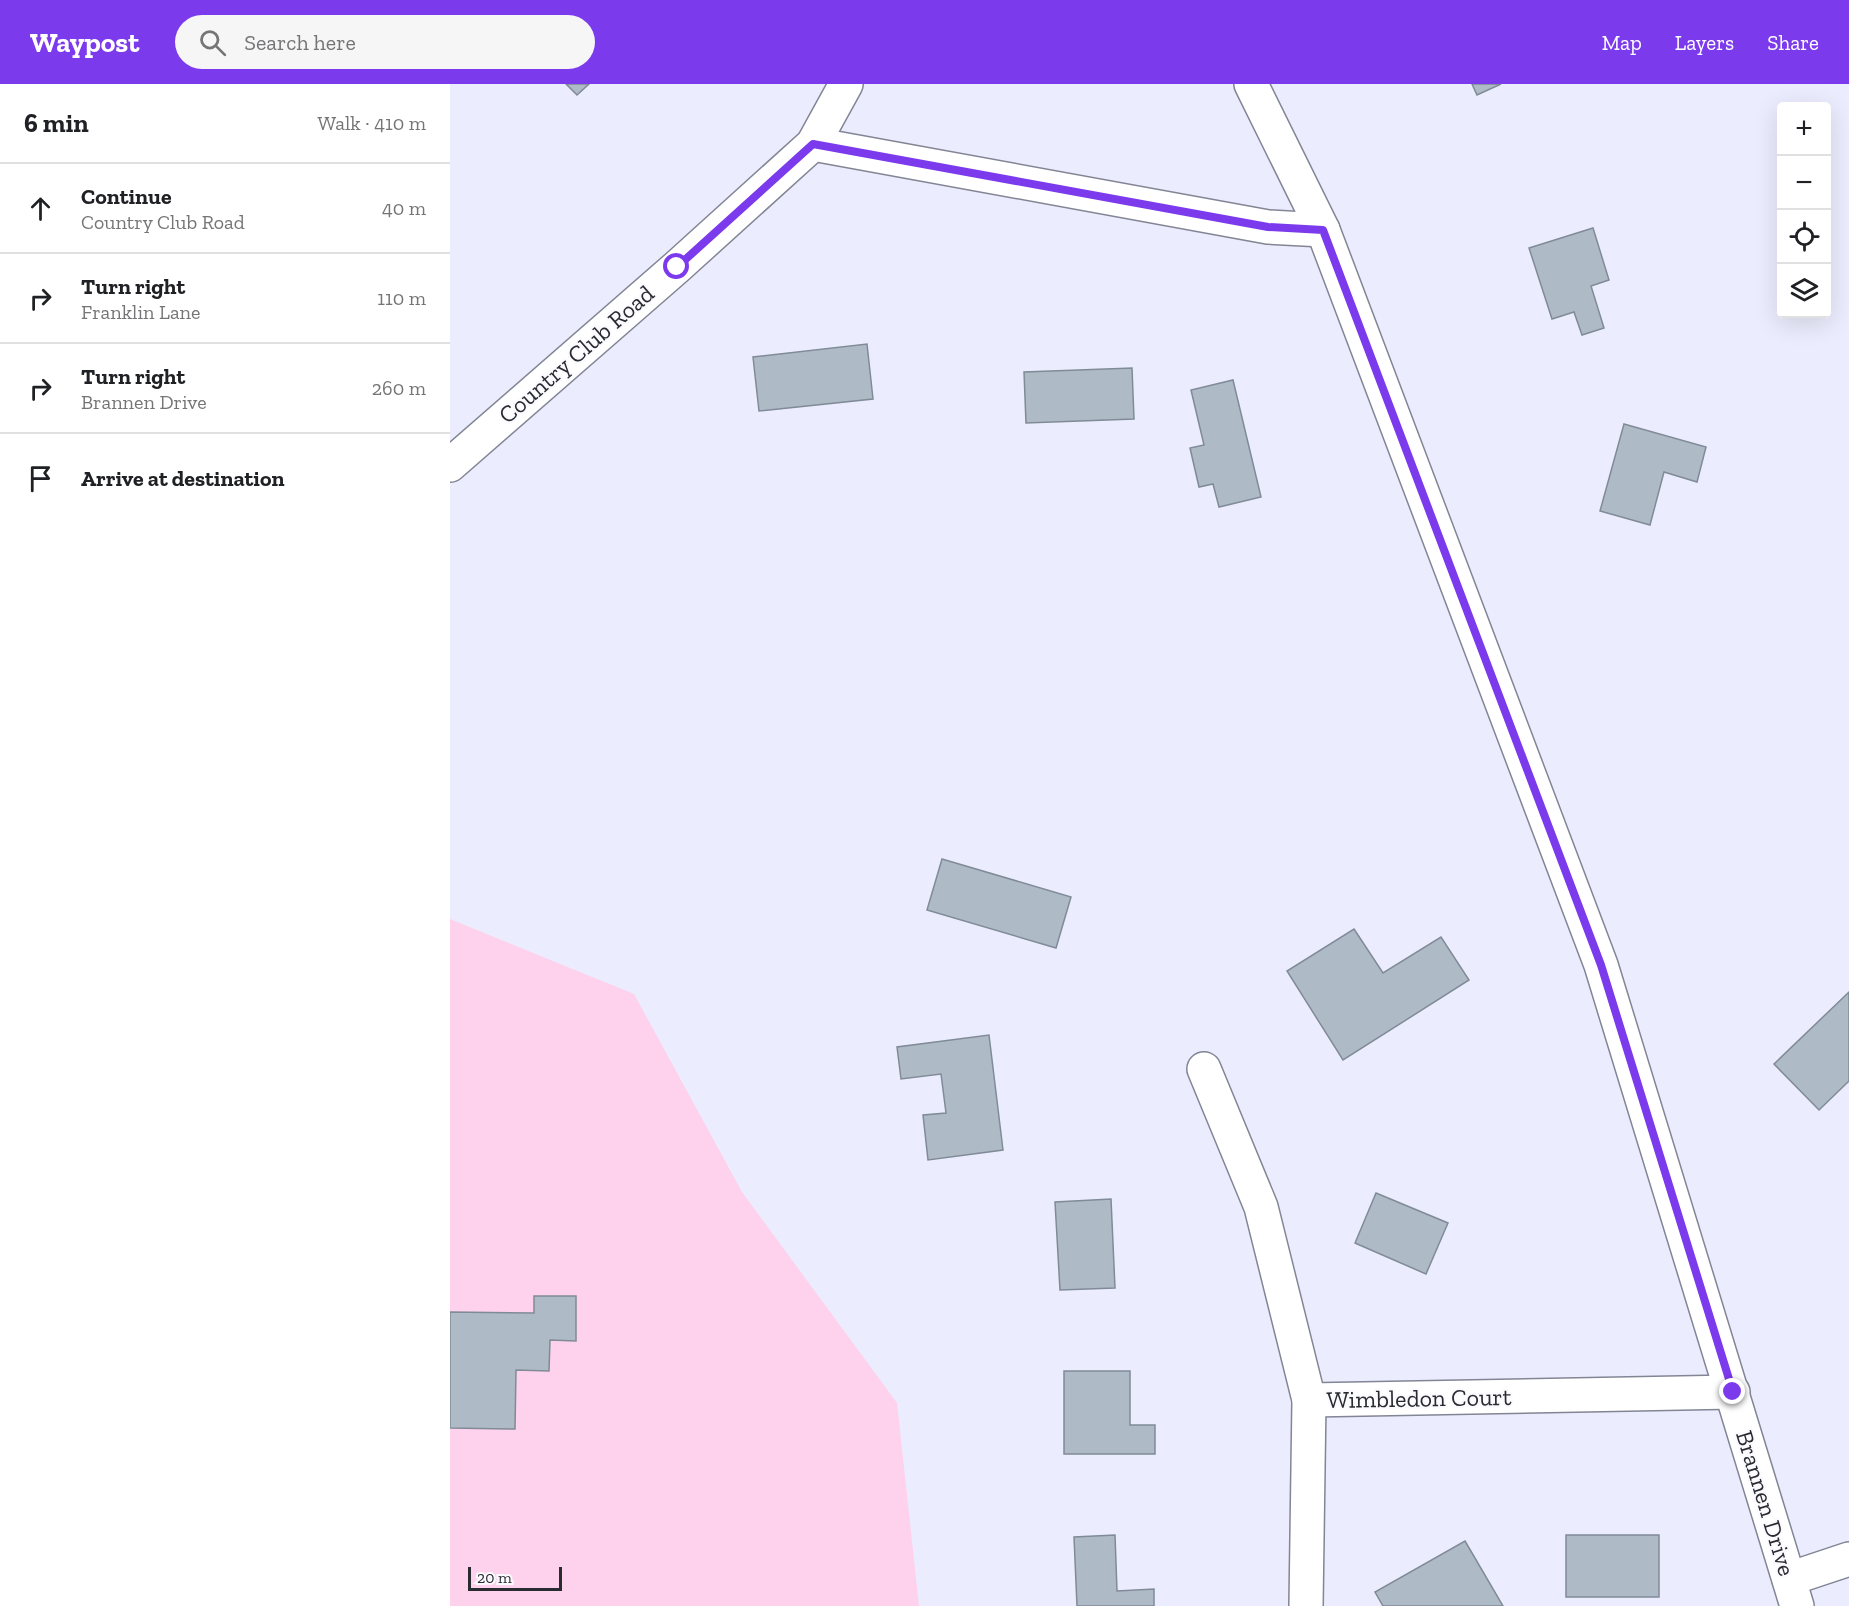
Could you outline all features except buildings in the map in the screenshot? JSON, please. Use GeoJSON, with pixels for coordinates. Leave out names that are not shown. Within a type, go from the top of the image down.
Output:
{"type":"FeatureCollection","features":[{"type":"Feature","properties":{"kind":"street","name":"Country Club Road"},"geometry":{"type":"LineString","coordinates":[[450,465],[677,267],[813,144],[846,84]]}},
{"type":"Feature","properties":{"kind":"street","name":"Brannen Drive"},"geometry":{"type":"LineString","coordinates":[[1251,84],[1323,230],[1601,965],[1793,1592]]}},
{"type":"Feature","properties":{"kind":"street"},"geometry":{"type":"LineString","coordinates":[[813,144],[1268,227],[1323,230]]}},
{"type":"Feature","properties":{"kind":"street","name":"Wimbledon Court"},"geometry":{"type":"LineString","coordinates":[[1204,1069],[1261,1207],[1309,1400],[1733,1392]]}},
{"type":"Feature","properties":{"kind":"street"},"geometry":{"type":"LineString","coordinates":[[1305,1606],[1309,1400]]}},
{"type":"Feature","properties":{"kind":"street"},"geometry":{"type":"LineString","coordinates":[[1793,1592],[1849,1559]]}},
{"type":"Feature","properties":{"kind":"shaded area"},"geometry":{"type":"Polygon","coordinates":[[[450,919],[634,994],[742,1192],[897,1403],[919,1606],[450,1606],[450,919]]]}},
{"type":"Feature","properties":{"kind":"route"},"geometry":{"type":"LineString","coordinates":[[677,267],[813,144],[869,152],[1268,227],[1323,230],[1601,965],[1733,1392]]}}]}
